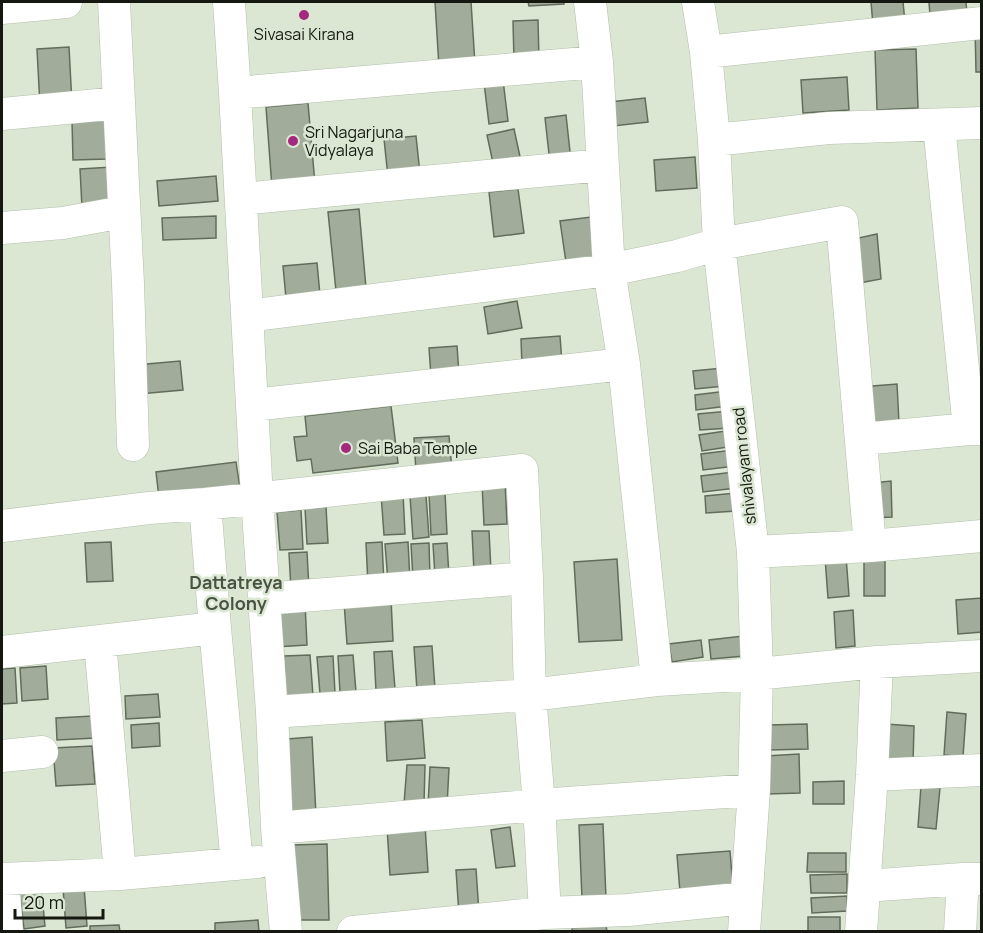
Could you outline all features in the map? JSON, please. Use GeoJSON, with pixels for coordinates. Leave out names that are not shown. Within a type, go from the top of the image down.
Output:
{"type":"FeatureCollection","features":[{"type":"Feature","properties":{"kind":"street"},"geometry":{"type":"LineString","coordinates":[[2,8],[66,2]]}},
{"type":"Feature","properties":{"kind":"street"},"geometry":{"type":"LineString","coordinates":[[114,2],[128,283],[133,445]]}},
{"type":"Feature","properties":{"kind":"street"},"geometry":{"type":"LineString","coordinates":[[229,2],[277,828],[286,932]]}},
{"type":"Feature","properties":{"kind":"street"},"geometry":{"type":"LineString","coordinates":[[590,2],[597,62],[609,270],[624,364],[657,680]]}},
{"type":"Feature","properties":{"kind":"street","name":"shivalayam road"},"geometry":{"type":"LineString","coordinates":[[699,2],[714,140],[719,244],[753,552],[757,674],[754,790],[744,932]]}},
{"type":"Feature","properties":{"kind":"street"},"geometry":{"type":"LineString","coordinates":[[706,52],[981,23]]}},
{"type":"Feature","properties":{"kind":"street"},"geometry":{"type":"LineString","coordinates":[[235,93],[597,62]]}},
{"type":"Feature","properties":{"kind":"street"},"geometry":{"type":"LineString","coordinates":[[2,114],[119,103]]}},
{"type":"Feature","properties":{"kind":"street"},"geometry":{"type":"LineString","coordinates":[[714,140],[829,128],[981,123]]}},
{"type":"Feature","properties":{"kind":"street"},"geometry":{"type":"LineString","coordinates":[[862,438],[975,429],[970,321],[939,125]]}},
{"type":"Feature","properties":{"kind":"street"},"geometry":{"type":"LineString","coordinates":[[241,199],[603,165]]}},
{"type":"Feature","properties":{"kind":"street"},"geometry":{"type":"LineString","coordinates":[[2,228],[63,223],[123,212]]}},
{"type":"Feature","properties":{"kind":"street"},"geometry":{"type":"LineString","coordinates":[[248,316],[609,270],[677,256],[719,244],[842,222],[870,546]]}},
{"type":"Feature","properties":{"kind":"street"},"geometry":{"type":"LineString","coordinates":[[252,405],[624,364]]}},
{"type":"Feature","properties":{"kind":"street"},"geometry":{"type":"LineString","coordinates":[[2,526],[149,508],[522,470],[530,695],[545,913]]}},
{"type":"Feature","properties":{"kind":"street"},"geometry":{"type":"LineString","coordinates":[[205,504],[237,864]]}},
{"type":"Feature","properties":{"kind":"street"},"geometry":{"type":"LineString","coordinates":[[753,552],[870,546],[981,536]]}},
{"type":"Feature","properties":{"kind":"street"},"geometry":{"type":"LineString","coordinates":[[264,599],[527,578]]}},
{"type":"Feature","properties":{"kind":"street"},"geometry":{"type":"LineString","coordinates":[[2,652],[215,628]]}},
{"type":"Feature","properties":{"kind":"street"},"geometry":{"type":"LineString","coordinates":[[100,641],[120,874]]}},
{"type":"Feature","properties":{"kind":"street"},"geometry":{"type":"LineString","coordinates":[[272,712],[530,695],[657,680],[981,656]]}},
{"type":"Feature","properties":{"kind":"street"},"geometry":{"type":"LineString","coordinates":[[861,932],[877,662]]}},
{"type":"Feature","properties":{"kind":"street"},"geometry":{"type":"LineString","coordinates":[[2,756],[42,752]]}},
{"type":"Feature","properties":{"kind":"street"},"geometry":{"type":"LineString","coordinates":[[872,775],[981,770]]}},
{"type":"Feature","properties":{"kind":"street"},"geometry":{"type":"LineString","coordinates":[[277,828],[539,805],[754,790]]}},
{"type":"Feature","properties":{"kind":"street"},"geometry":{"type":"LineString","coordinates":[[7,932],[2,879],[120,874],[280,860]]}},
{"type":"Feature","properties":{"kind":"street"},"geometry":{"type":"LineString","coordinates":[[865,885],[972,879],[960,932]]}},
{"type":"Feature","properties":{"kind":"street"},"geometry":{"type":"LineString","coordinates":[[352,932],[510,924],[545,913],[628,921],[746,898]]}},
{"type":"Feature","properties":{"kind":"building"},"geometry":{"type":"Polygon","coordinates":[[[435,2],[471,2],[475,64],[439,67],[435,2]]]}},
{"type":"Feature","properties":{"kind":"building"},"geometry":{"type":"Polygon","coordinates":[[[528,2],[564,2],[564,4],[529,6],[528,2]]]}},
{"type":"Feature","properties":{"kind":"building"},"geometry":{"type":"Polygon","coordinates":[[[871,2],[903,2],[905,22],[873,25],[871,2]]]}},
{"type":"Feature","properties":{"kind":"building"},"geometry":{"type":"Polygon","coordinates":[[[929,2],[966,2],[967,14],[930,16],[929,2]]]}},
{"type":"Feature","properties":{"kind":"building"},"geometry":{"type":"Polygon","coordinates":[[[538,20],[539,60],[514,61],[513,21],[538,20]]]}},
{"type":"Feature","properties":{"kind":"building"},"geometry":{"type":"Polygon","coordinates":[[[975,27],[982,27],[982,72],[976,72],[975,27]]]}},
{"type":"Feature","properties":{"kind":"building"},"geometry":{"type":"Polygon","coordinates":[[[69,47],[72,104],[40,106],[37,49],[69,47]]]}},
{"type":"Feature","properties":{"kind":"building"},"geometry":{"type":"Polygon","coordinates":[[[916,49],[918,108],[877,110],[875,50],[916,49]]]}},
{"type":"Feature","properties":{"kind":"building"},"geometry":{"type":"Polygon","coordinates":[[[847,77],[849,110],[803,113],[801,80],[847,77]]]}},
{"type":"Feature","properties":{"kind":"building"},"geometry":{"type":"Polygon","coordinates":[[[503,80],[508,121],[489,124],[484,83],[503,80]]]}},
{"type":"Feature","properties":{"kind":"building"},"geometry":{"type":"Polygon","coordinates":[[[645,98],[648,122],[613,126],[610,102],[645,98]]]}},
{"type":"Feature","properties":{"kind":"building"},"geometry":{"type":"Polygon","coordinates":[[[308,103],[315,184],[272,188],[266,107],[308,103]]]}},
{"type":"Feature","properties":{"kind":"building"},"geometry":{"type":"Polygon","coordinates":[[[566,115],[571,161],[550,163],[545,118],[566,115]]]}},
{"type":"Feature","properties":{"kind":"building"},"geometry":{"type":"Polygon","coordinates":[[[106,120],[107,159],[73,160],[72,121],[106,120]]]}},
{"type":"Feature","properties":{"kind":"building"},"geometry":{"type":"Polygon","coordinates":[[[514,129],[522,166],[495,172],[487,135],[514,129]]]}},
{"type":"Feature","properties":{"kind":"building"},"geometry":{"type":"Polygon","coordinates":[[[416,136],[420,174],[388,177],[384,139],[416,136]]]}},
{"type":"Feature","properties":{"kind":"building"},"geometry":{"type":"Polygon","coordinates":[[[695,157],[697,188],[656,191],[654,160],[695,157]]]}},
{"type":"Feature","properties":{"kind":"building"},"geometry":{"type":"Polygon","coordinates":[[[112,167],[114,206],[82,208],[80,169],[112,167]]]}},
{"type":"Feature","properties":{"kind":"building"},"geometry":{"type":"Polygon","coordinates":[[[216,176],[218,201],[159,206],[157,181],[216,176]]]}},
{"type":"Feature","properties":{"kind":"building"},"geometry":{"type":"Polygon","coordinates":[[[518,189],[524,233],[494,237],[489,192],[518,189]]]}},
{"type":"Feature","properties":{"kind":"building"},"geometry":{"type":"Polygon","coordinates":[[[359,209],[366,288],[336,291],[328,212],[359,209]]]}},
{"type":"Feature","properties":{"kind":"building"},"geometry":{"type":"Polygon","coordinates":[[[216,216],[216,238],[163,240],[162,218],[216,216]]]}},
{"type":"Feature","properties":{"kind":"building"},"geometry":{"type":"Polygon","coordinates":[[[591,217],[598,264],[567,269],[560,221],[591,217]]]}},
{"type":"Feature","properties":{"kind":"building"},"geometry":{"type":"Polygon","coordinates":[[[877,234],[881,279],[859,283],[854,239],[877,234]]]}},
{"type":"Feature","properties":{"kind":"building"},"geometry":{"type":"Polygon","coordinates":[[[317,263],[320,295],[286,298],[283,266],[317,263]]]}},
{"type":"Feature","properties":{"kind":"building"},"geometry":{"type":"Polygon","coordinates":[[[517,301],[522,328],[488,334],[484,307],[517,301]]]}},
{"type":"Feature","properties":{"kind":"building"},"geometry":{"type":"Polygon","coordinates":[[[560,336],[562,363],[522,366],[521,339],[560,336]]]}},
{"type":"Feature","properties":{"kind":"building"},"geometry":{"type":"Polygon","coordinates":[[[457,346],[459,374],[431,376],[429,348],[457,346]]]}},
{"type":"Feature","properties":{"kind":"building"},"geometry":{"type":"Polygon","coordinates":[[[180,361],[183,390],[139,394],[136,365],[180,361]]]}},
{"type":"Feature","properties":{"kind":"building"},"geometry":{"type":"Polygon","coordinates":[[[723,368],[725,386],[695,389],[693,371],[723,368]]]}},
{"type":"Feature","properties":{"kind":"building"},"geometry":{"type":"Polygon","coordinates":[[[897,384],[899,423],[863,425],[860,387],[897,384]]]}},
{"type":"Feature","properties":{"kind":"building"},"geometry":{"type":"Polygon","coordinates":[[[727,391],[728,406],[696,410],[695,395],[727,391]]]}},
{"type":"Feature","properties":{"kind":"building","name":"Sai Baba Temple"},"geometry":{"type":"Polygon","coordinates":[[[391,406],[398,463],[313,473],[311,459],[297,461],[294,437],[307,436],[305,416],[391,406]]]}},
{"type":"Feature","properties":{"kind":"building"},"geometry":{"type":"Polygon","coordinates":[[[729,411],[730,428],[700,430],[698,414],[729,411]]]}},
{"type":"Feature","properties":{"kind":"building"},"geometry":{"type":"Polygon","coordinates":[[[732,430],[734,446],[702,451],[699,435],[732,430]]]}},
{"type":"Feature","properties":{"kind":"building"},"geometry":{"type":"Polygon","coordinates":[[[449,436],[452,470],[416,472],[414,438],[449,436]]]}},
{"type":"Feature","properties":{"kind":"building"},"geometry":{"type":"Polygon","coordinates":[[[733,450],[735,466],[703,470],[701,454],[733,450]]]}},
{"type":"Feature","properties":{"kind":"building"},"geometry":{"type":"Polygon","coordinates":[[[236,462],[240,488],[159,498],[156,472],[236,462]]]}},
{"type":"Feature","properties":{"kind":"building"},"geometry":{"type":"Polygon","coordinates":[[[734,472],[736,488],[703,492],[701,476],[734,472]]]}},
{"type":"Feature","properties":{"kind":"building"},"geometry":{"type":"Polygon","coordinates":[[[505,481],[507,524],[484,525],[482,483],[505,481]]]}},
{"type":"Feature","properties":{"kind":"building"},"geometry":{"type":"Polygon","coordinates":[[[891,481],[892,517],[873,518],[872,483],[891,481]]]}},
{"type":"Feature","properties":{"kind":"building"},"geometry":{"type":"Polygon","coordinates":[[[445,492],[447,534],[431,535],[429,493],[445,492]]]}},
{"type":"Feature","properties":{"kind":"building"},"geometry":{"type":"Polygon","coordinates":[[[403,493],[405,534],[384,535],[381,494],[403,493]]]}},
{"type":"Feature","properties":{"kind":"building"},"geometry":{"type":"Polygon","coordinates":[[[736,493],[736,511],[706,513],[705,496],[736,493]]]}},
{"type":"Feature","properties":{"kind":"building"},"geometry":{"type":"Polygon","coordinates":[[[426,495],[429,537],[413,539],[410,496],[426,495]]]}},
{"type":"Feature","properties":{"kind":"building"},"geometry":{"type":"Polygon","coordinates":[[[326,507],[328,543],[307,544],[305,508],[326,507]]]}},
{"type":"Feature","properties":{"kind":"building"},"geometry":{"type":"Polygon","coordinates":[[[301,510],[303,549],[280,550],[277,512],[301,510]]]}},
{"type":"Feature","properties":{"kind":"building"},"geometry":{"type":"Polygon","coordinates":[[[472,531],[489,531],[491,571],[474,572],[472,531]]]}},
{"type":"Feature","properties":{"kind":"building"},"geometry":{"type":"Polygon","coordinates":[[[111,542],[113,581],[87,582],[85,543],[111,542]]]}},
{"type":"Feature","properties":{"kind":"building"},"geometry":{"type":"Polygon","coordinates":[[[382,542],[384,584],[368,585],[366,543],[382,542]]]}},
{"type":"Feature","properties":{"kind":"building"},"geometry":{"type":"Polygon","coordinates":[[[408,542],[410,580],[388,582],[385,544],[408,542]]]}},
{"type":"Feature","properties":{"kind":"building"},"geometry":{"type":"Polygon","coordinates":[[[429,543],[430,578],[413,579],[411,544],[429,543]]]}},
{"type":"Feature","properties":{"kind":"building"},"geometry":{"type":"Polygon","coordinates":[[[447,543],[449,576],[435,576],[433,544],[447,543]]]}},
{"type":"Feature","properties":{"kind":"building"},"geometry":{"type":"Polygon","coordinates":[[[307,552],[309,589],[291,590],[289,553],[307,552]]]}},
{"type":"Feature","properties":{"kind":"building"},"geometry":{"type":"Polygon","coordinates":[[[846,556],[849,596],[828,598],[825,558],[846,556]]]}},
{"type":"Feature","properties":{"kind":"building"},"geometry":{"type":"Polygon","coordinates":[[[864,557],[885,557],[885,596],[864,596],[864,557]]]}},
{"type":"Feature","properties":{"kind":"building"},"geometry":{"type":"Polygon","coordinates":[[[617,559],[622,640],[579,642],[574,562],[617,559]]]}},
{"type":"Feature","properties":{"kind":"building"},"geometry":{"type":"Polygon","coordinates":[[[982,598],[982,632],[958,634],[956,600],[982,598]]]}},
{"type":"Feature","properties":{"kind":"building"},"geometry":{"type":"Polygon","coordinates":[[[391,599],[393,641],[347,644],[344,602],[391,599]]]}},
{"type":"Feature","properties":{"kind":"building"},"geometry":{"type":"Polygon","coordinates":[[[305,603],[307,645],[275,647],[272,605],[305,603]]]}},
{"type":"Feature","properties":{"kind":"building"},"geometry":{"type":"Polygon","coordinates":[[[853,610],[855,646],[836,648],[834,612],[853,610]]]}},
{"type":"Feature","properties":{"kind":"building"},"geometry":{"type":"Polygon","coordinates":[[[743,636],[745,656],[711,659],[709,640],[743,636]]]}},
{"type":"Feature","properties":{"kind":"building"},"geometry":{"type":"Polygon","coordinates":[[[701,640],[703,657],[672,662],[669,644],[701,640]]]}},
{"type":"Feature","properties":{"kind":"building"},"geometry":{"type":"Polygon","coordinates":[[[432,646],[435,689],[417,690],[414,647],[432,646]]]}},
{"type":"Feature","properties":{"kind":"building"},"geometry":{"type":"Polygon","coordinates":[[[392,651],[395,689],[376,691],[374,652],[392,651]]]}},
{"type":"Feature","properties":{"kind":"building"},"geometry":{"type":"Polygon","coordinates":[[[310,655],[313,696],[286,697],[284,656],[310,655]]]}},
{"type":"Feature","properties":{"kind":"building"},"geometry":{"type":"Polygon","coordinates":[[[353,655],[356,692],[340,693],[338,656],[353,655]]]}},
{"type":"Feature","properties":{"kind":"building"},"geometry":{"type":"Polygon","coordinates":[[[333,656],[335,693],[320,694],[317,657],[333,656]]]}},
{"type":"Feature","properties":{"kind":"building"},"geometry":{"type":"Polygon","coordinates":[[[46,666],[48,699],[22,701],[20,668],[46,666]]]}},
{"type":"Feature","properties":{"kind":"building"},"geometry":{"type":"Polygon","coordinates":[[[15,668],[17,703],[2,704],[2,669],[15,668]]]}},
{"type":"Feature","properties":{"kind":"building"},"geometry":{"type":"Polygon","coordinates":[[[158,694],[160,717],[126,719],[125,696],[158,694]]]}},
{"type":"Feature","properties":{"kind":"building"},"geometry":{"type":"Polygon","coordinates":[[[947,712],[966,714],[963,757],[944,755],[947,712]]]}},
{"type":"Feature","properties":{"kind":"building"},"geometry":{"type":"Polygon","coordinates":[[[93,716],[95,738],[57,740],[56,718],[93,716]]]}},
{"type":"Feature","properties":{"kind":"building"},"geometry":{"type":"Polygon","coordinates":[[[422,720],[425,758],[387,761],[385,722],[422,720]]]}},
{"type":"Feature","properties":{"kind":"building"},"geometry":{"type":"Polygon","coordinates":[[[159,723],[160,746],[132,748],[131,725],[159,723]]]}},
{"type":"Feature","properties":{"kind":"building"},"geometry":{"type":"Polygon","coordinates":[[[807,724],[808,749],[769,750],[769,725],[807,724]]]}},
{"type":"Feature","properties":{"kind":"building"},"geometry":{"type":"Polygon","coordinates":[[[885,724],[914,726],[913,765],[883,764],[885,724]]]}},
{"type":"Feature","properties":{"kind":"building"},"geometry":{"type":"Polygon","coordinates":[[[312,737],[316,815],[292,816],[287,739],[312,737]]]}},
{"type":"Feature","properties":{"kind":"building"},"geometry":{"type":"Polygon","coordinates":[[[92,746],[95,784],[56,786],[53,748],[92,746]]]}},
{"type":"Feature","properties":{"kind":"building"},"geometry":{"type":"Polygon","coordinates":[[[799,754],[800,793],[767,794],[766,756],[799,754]]]}},
{"type":"Feature","properties":{"kind":"building"},"geometry":{"type":"Polygon","coordinates":[[[407,765],[425,765],[424,805],[404,804],[407,765]]]}},
{"type":"Feature","properties":{"kind":"building"},"geometry":{"type":"Polygon","coordinates":[[[430,767],[449,768],[447,806],[428,805],[430,767]]]}},
{"type":"Feature","properties":{"kind":"building"},"geometry":{"type":"Polygon","coordinates":[[[844,781],[844,804],[813,804],[813,782],[844,781]]]}},
{"type":"Feature","properties":{"kind":"building"},"geometry":{"type":"Polygon","coordinates":[[[921,786],[940,788],[936,829],[918,827],[921,786]]]}},
{"type":"Feature","properties":{"kind":"building"},"geometry":{"type":"Polygon","coordinates":[[[603,824],[606,899],[582,899],[579,825],[603,824]]]}},
{"type":"Feature","properties":{"kind":"building"},"geometry":{"type":"Polygon","coordinates":[[[425,825],[428,872],[390,875],[387,827],[425,825]]]}},
{"type":"Feature","properties":{"kind":"building"},"geometry":{"type":"Polygon","coordinates":[[[510,827],[515,866],[496,868],[491,830],[510,827]]]}},
{"type":"Feature","properties":{"kind":"building"},"geometry":{"type":"Polygon","coordinates":[[[327,844],[329,920],[294,920],[292,845],[327,844]]]}},
{"type":"Feature","properties":{"kind":"building"},"geometry":{"type":"Polygon","coordinates":[[[730,851],[733,889],[680,892],[677,855],[730,851]]]}},
{"type":"Feature","properties":{"kind":"building"},"geometry":{"type":"Polygon","coordinates":[[[808,853],[846,853],[846,872],[807,872],[808,853]]]}},
{"type":"Feature","properties":{"kind":"building"},"geometry":{"type":"Polygon","coordinates":[[[476,869],[479,913],[459,915],[456,870],[476,869]]]}},
{"type":"Feature","properties":{"kind":"building"},"geometry":{"type":"Polygon","coordinates":[[[847,874],[847,893],[811,893],[810,875],[847,874]]]}},
{"type":"Feature","properties":{"kind":"building"},"geometry":{"type":"Polygon","coordinates":[[[41,885],[45,926],[24,929],[19,888],[41,885]]]}},
{"type":"Feature","properties":{"kind":"building"},"geometry":{"type":"Polygon","coordinates":[[[84,886],[87,926],[66,928],[63,888],[84,886]]]}},
{"type":"Feature","properties":{"kind":"building"},"geometry":{"type":"Polygon","coordinates":[[[847,896],[847,911],[812,913],[811,898],[847,896]]]}},
{"type":"Feature","properties":{"kind":"building"},"geometry":{"type":"Polygon","coordinates":[[[808,917],[840,917],[840,932],[808,932],[808,917]]]}},
{"type":"Feature","properties":{"kind":"building"},"geometry":{"type":"Polygon","coordinates":[[[258,920],[259,932],[215,932],[215,923],[258,920]]]}},
{"type":"Feature","properties":{"kind":"building"},"geometry":{"type":"Polygon","coordinates":[[[119,925],[120,932],[90,932],[90,926],[119,925]]]}},
{"type":"Feature","properties":{"kind":"building"},"geometry":{"type":"Polygon","coordinates":[[[606,925],[607,932],[572,932],[572,928],[606,925]]]}},
{"type":"Feature","properties":{"kind":"place","name":"Sivasai Kirana"},"geometry":{"type":"Point","coordinates":[304,15]}},
{"type":"Feature","properties":{"kind":"place","name":"Sri Nagarjuna Vidyalaya"},"geometry":{"type":"Point","coordinates":[293,141]}},
{"type":"Feature","properties":{"kind":"place","name":"Sai Baba Temple"},"geometry":{"type":"Point","coordinates":[346,448]}},
{"type":"Feature","properties":{"kind":"district","name":"Dattatreya Colony"},"geometry":{"type":"Point","coordinates":[236,592]}}]}
